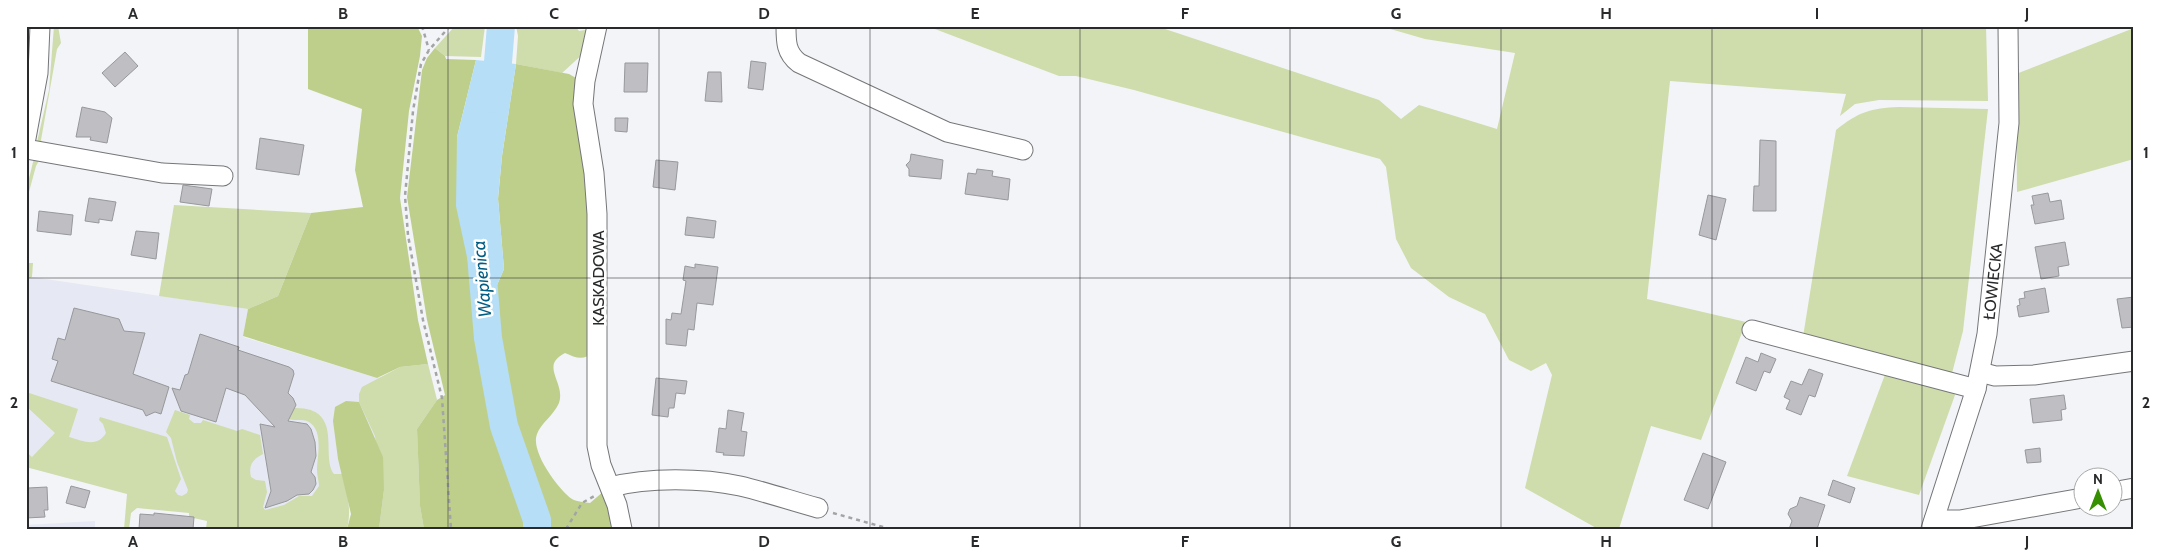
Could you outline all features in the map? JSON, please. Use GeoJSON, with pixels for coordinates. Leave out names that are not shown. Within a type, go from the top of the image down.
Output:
{"type":"FeatureCollection","features":[{"type":"Feature","properties":{"kind":"street","name":"KASKADOWA"},"geometry":{"type":"LineString","coordinates":[[598,26],[585,81],[583,104],[594,173],[597,214],[597,446],[601,465],[611,487],[622,529]]}},
{"type":"Feature","properties":{"kind":"street"},"geometry":{"type":"LineString","coordinates":[[786,26],[786,46],[791,56],[799,63],[946,132],[1023,150]]}},
{"type":"Feature","properties":{"kind":"street","name":"ŁOWIECKA"},"geometry":{"type":"LineString","coordinates":[[1932,524],[1978,380],[1987,334],[2009,123],[2008,26]]}},
{"type":"Feature","properties":{"kind":"street"},"geometry":{"type":"LineString","coordinates":[[26,138],[36,90],[35,38]]}},
{"type":"Feature","properties":{"kind":"street"},"geometry":{"type":"LineString","coordinates":[[26,149],[162,174],[222,176]]}},
{"type":"Feature","properties":{"kind":"street"},"geometry":{"type":"LineString","coordinates":[[1752,330],[1978,380],[1995,376],[2034,376],[2134,361]]}},
{"type":"Feature","properties":{"kind":"street"},"geometry":{"type":"LineString","coordinates":[[611,487],[634,482],[670,481],[721,484],[739,486],[818,508]]}},
{"type":"Feature","properties":{"kind":"street"},"geometry":{"type":"LineString","coordinates":[[1932,524],[2072,500]]}},
{"type":"Feature","properties":{"kind":"path"},"geometry":{"type":"LineString","coordinates":[[422,26],[429,50]]}},
{"type":"Feature","properties":{"kind":"path"},"geometry":{"type":"LineString","coordinates":[[450,26],[429,50],[421,64],[413,111],[405,196],[408,235],[423,320],[442,398],[451,529]]}},
{"type":"Feature","properties":{"kind":"path"},"geometry":{"type":"LineString","coordinates":[[566,529],[582,503],[611,487]]}},
{"type":"Feature","properties":{"kind":"path"},"geometry":{"type":"LineString","coordinates":[[818,508],[890,529]]}},
{"type":"Feature","properties":{"kind":"shaded area"},"geometry":{"type":"Polygon","coordinates":[[[32,277],[248,309],[243,337],[377,378],[428,364],[437,400],[417,429],[420,506],[424,529],[379,529],[384,490],[348,495],[347,529],[240,522],[26,467],[26,280],[32,277]]]}},
{"type":"Feature","properties":{"kind":"shaded area"},"geometry":{"type":"Polygon","coordinates":[[[95,521],[95,529],[26,529],[26,525],[95,521]]]}},
{"type":"Feature","properties":{"kind":"green space"},"geometry":{"type":"Polygon","coordinates":[[[54,26],[58,26],[61,43],[57,49],[41,140],[44,146],[37,142],[49,90],[54,26]]]}},
{"type":"Feature","properties":{"kind":"green space"},"geometry":{"type":"Polygon","coordinates":[[[308,26],[417,26],[422,36],[409,111],[400,198],[418,320],[428,364],[400,367],[377,378],[243,336],[248,309],[278,296],[311,213],[363,207],[355,170],[362,109],[308,89],[308,26]]]}},
{"type":"Feature","properties":{"kind":"green space"},"geometry":{"type":"Polygon","coordinates":[[[455,26],[485,26],[481,57],[445,56],[435,48],[455,26]]]}},
{"type":"Feature","properties":{"kind":"green space"},"geometry":{"type":"Polygon","coordinates":[[[516,26],[575,26],[579,31],[592,29],[585,52],[562,73],[516,64],[518,36],[516,26]]]}},
{"type":"Feature","properties":{"kind":"green space"},"geometry":{"type":"Polygon","coordinates":[[[927,26],[1156,26],[1379,100],[1401,119],[1419,105],[1497,129],[1515,53],[1425,39],[1380,26],[1986,26],[1988,101],[1879,100],[1855,104],[1840,116],[1846,94],[1670,81],[1647,299],[1746,322],[1701,440],[1651,426],[1619,529],[1598,529],[1525,488],[1552,375],[1546,363],[1531,371],[1509,360],[1485,314],[1449,297],[1411,268],[1396,239],[1386,167],[1380,159],[1134,90],[1076,76],[1059,76],[927,26]]]}},
{"type":"Feature","properties":{"kind":"green space"},"geometry":{"type":"Polygon","coordinates":[[[2134,28],[2134,159],[2017,192],[2016,74],[2134,28]]]}},
{"type":"Feature","properties":{"kind":"green space"},"geometry":{"type":"Polygon","coordinates":[[[435,48],[446,59],[476,60],[457,137],[470,271],[480,291],[480,340],[496,429],[530,529],[424,529],[420,506],[417,429],[437,400],[445,395],[427,320],[407,197],[422,70],[427,58],[435,48]]]}},
{"type":"Feature","properties":{"kind":"green space"},"geometry":{"type":"Polygon","coordinates":[[[516,64],[569,74],[576,78],[590,174],[593,352],[583,358],[565,353],[554,363],[560,395],[559,403],[541,426],[536,441],[541,459],[553,479],[572,499],[590,503],[604,491],[619,529],[544,529],[543,518],[514,425],[497,337],[494,292],[504,269],[498,199],[502,156],[516,64]]]}},
{"type":"Feature","properties":{"kind":"green space"},"geometry":{"type":"Polygon","coordinates":[[[1880,108],[1988,109],[1963,331],[1951,377],[1803,337],[1836,130],[1865,112],[1880,108]]]}},
{"type":"Feature","properties":{"kind":"green space"},"geometry":{"type":"Polygon","coordinates":[[[34,158],[40,159],[36,166],[26,203],[26,191],[34,158]]]}},
{"type":"Feature","properties":{"kind":"green space"},"geometry":{"type":"Polygon","coordinates":[[[174,205],[311,213],[278,296],[248,309],[159,296],[174,205]]]}},
{"type":"Feature","properties":{"kind":"green space"},"geometry":{"type":"Polygon","coordinates":[[[26,263],[33,263],[32,277],[26,280],[26,263]]]}},
{"type":"Feature","properties":{"kind":"green space"},"geometry":{"type":"Polygon","coordinates":[[[428,364],[437,400],[417,429],[420,506],[424,529],[379,529],[384,490],[375,436],[359,402],[359,394],[362,387],[400,367],[428,364]]]}},
{"type":"Feature","properties":{"kind":"green space"},"geometry":{"type":"Polygon","coordinates":[[[1886,372],[1951,387],[1955,395],[1919,495],[1847,476],[1886,372]]]}},
{"type":"Feature","properties":{"kind":"green space"},"geometry":{"type":"Polygon","coordinates":[[[26,392],[78,409],[69,437],[89,442],[98,441],[106,433],[103,424],[99,420],[100,417],[167,437],[181,479],[175,491],[178,495],[182,496],[188,490],[177,462],[171,438],[166,432],[175,410],[190,415],[189,419],[194,423],[201,423],[203,420],[237,431],[242,429],[260,435],[263,454],[252,463],[250,473],[251,477],[256,480],[265,481],[267,492],[263,507],[265,510],[284,505],[299,496],[312,496],[319,486],[317,470],[319,444],[317,431],[309,422],[286,418],[294,408],[310,410],[320,415],[325,424],[328,434],[330,466],[334,474],[342,474],[349,508],[347,529],[206,529],[207,521],[189,517],[189,513],[137,508],[131,513],[129,529],[124,529],[127,494],[26,467],[26,452],[32,457],[55,433],[26,406],[26,392]]]}},
{"type":"Feature","properties":{"kind":"green space"},"geometry":{"type":"Polygon","coordinates":[[[346,401],[359,402],[383,457],[384,490],[379,529],[347,529],[351,514],[338,459],[333,421],[335,407],[346,401]]]}},
{"type":"Feature","properties":{"kind":"water"},"geometry":{"type":"Polygon","coordinates":[[[476,60],[516,64],[502,156],[498,198],[504,269],[494,292],[480,291],[470,271],[456,206],[457,137],[476,60]]]}},
{"type":"Feature","properties":{"kind":"building"},"geometry":{"type":"Polygon","coordinates":[[[125,52],[138,66],[115,87],[102,73],[125,52]]]}},
{"type":"Feature","properties":{"kind":"building"},"geometry":{"type":"Polygon","coordinates":[[[751,61],[766,63],[763,90],[748,88],[751,61]]]}},
{"type":"Feature","properties":{"kind":"building"},"geometry":{"type":"Polygon","coordinates":[[[625,63],[648,63],[647,92],[624,92],[625,63]]]}},
{"type":"Feature","properties":{"kind":"building"},"geometry":{"type":"Polygon","coordinates":[[[708,72],[721,72],[722,102],[705,101],[708,72]]]}},
{"type":"Feature","properties":{"kind":"building"},"geometry":{"type":"Polygon","coordinates":[[[82,107],[105,112],[112,118],[107,143],[90,140],[91,137],[76,137],[82,107]]]}},
{"type":"Feature","properties":{"kind":"building"},"geometry":{"type":"Polygon","coordinates":[[[615,118],[628,118],[627,132],[615,131],[615,118]]]}},
{"type":"Feature","properties":{"kind":"building"},"geometry":{"type":"Polygon","coordinates":[[[260,138],[304,145],[299,175],[256,169],[260,138]]]}},
{"type":"Feature","properties":{"kind":"building"},"geometry":{"type":"Polygon","coordinates":[[[1760,140],[1776,141],[1776,211],[1753,211],[1754,186],[1759,186],[1760,140]]]}},
{"type":"Feature","properties":{"kind":"building"},"geometry":{"type":"Polygon","coordinates":[[[911,154],[943,160],[941,179],[909,176],[909,169],[906,165],[910,161],[911,154]]]}},
{"type":"Feature","properties":{"kind":"building"},"geometry":{"type":"Polygon","coordinates":[[[656,160],[678,162],[675,190],[653,187],[656,160]]]}},
{"type":"Feature","properties":{"kind":"building"},"geometry":{"type":"Polygon","coordinates":[[[977,169],[993,171],[992,176],[1010,179],[1008,200],[965,194],[968,173],[976,174],[977,169]]]}},
{"type":"Feature","properties":{"kind":"building"},"geometry":{"type":"Polygon","coordinates":[[[183,185],[212,189],[209,206],[180,202],[183,185]]]}},
{"type":"Feature","properties":{"kind":"building"},"geometry":{"type":"Polygon","coordinates":[[[2048,193],[2050,202],[2061,200],[2064,219],[2035,224],[2031,205],[2034,205],[2032,196],[2048,193]]]}},
{"type":"Feature","properties":{"kind":"building"},"geometry":{"type":"Polygon","coordinates":[[[1708,195],[1726,199],[1716,240],[1699,235],[1708,195]]]}},
{"type":"Feature","properties":{"kind":"building"},"geometry":{"type":"Polygon","coordinates":[[[89,198],[116,202],[112,221],[99,219],[99,223],[85,221],[89,198]]]}},
{"type":"Feature","properties":{"kind":"building"},"geometry":{"type":"Polygon","coordinates":[[[39,211],[73,215],[71,235],[37,231],[39,211]]]}},
{"type":"Feature","properties":{"kind":"building"},"geometry":{"type":"Polygon","coordinates":[[[687,217],[716,221],[714,238],[685,235],[687,217]]]}},
{"type":"Feature","properties":{"kind":"building"},"geometry":{"type":"Polygon","coordinates":[[[136,231],[159,233],[156,259],[131,255],[136,231]]]}},
{"type":"Feature","properties":{"kind":"building"},"geometry":{"type":"Polygon","coordinates":[[[2065,242],[2069,265],[2058,267],[2059,276],[2041,279],[2035,247],[2065,242]]]}},
{"type":"Feature","properties":{"kind":"building"},"geometry":{"type":"Polygon","coordinates":[[[695,264],[718,267],[713,305],[697,303],[694,330],[688,329],[686,346],[666,344],[666,319],[671,320],[672,313],[681,314],[686,281],[683,280],[685,266],[695,268],[695,264]]]}},
{"type":"Feature","properties":{"kind":"building"},"geometry":{"type":"Polygon","coordinates":[[[2045,288],[2049,312],[2019,317],[2017,306],[2020,305],[2019,299],[2025,298],[2024,292],[2045,288]]]}},
{"type":"Feature","properties":{"kind":"building"},"geometry":{"type":"Polygon","coordinates":[[[2134,297],[2134,327],[2122,328],[2117,299],[2134,297]]]}},
{"type":"Feature","properties":{"kind":"building"},"geometry":{"type":"Polygon","coordinates":[[[74,308],[119,319],[124,331],[145,333],[133,374],[169,387],[161,414],[155,412],[146,416],[143,410],[51,381],[58,361],[52,359],[58,338],[65,340],[74,308]]]}},
{"type":"Feature","properties":{"kind":"building"},"geometry":{"type":"Polygon","coordinates":[[[200,334],[239,347],[238,350],[293,370],[294,374],[288,393],[296,405],[288,421],[307,424],[311,429],[315,442],[316,456],[311,472],[315,477],[316,484],[309,494],[297,495],[287,501],[265,508],[271,491],[260,424],[275,427],[245,395],[226,388],[216,422],[181,411],[172,388],[180,390],[185,375],[188,374],[200,334]]]}},
{"type":"Feature","properties":{"kind":"building"},"geometry":{"type":"Polygon","coordinates":[[[1761,353],[1776,359],[1770,373],[1764,371],[1756,391],[1736,383],[1746,357],[1758,362],[1761,353]]]}},
{"type":"Feature","properties":{"kind":"building"},"geometry":{"type":"Polygon","coordinates":[[[1809,369],[1823,374],[1815,397],[1809,395],[1801,415],[1786,409],[1790,400],[1784,397],[1791,381],[1802,385],[1809,369]]]}},
{"type":"Feature","properties":{"kind":"building"},"geometry":{"type":"Polygon","coordinates":[[[656,378],[687,381],[685,394],[676,393],[674,408],[669,408],[668,417],[652,415],[656,378]]]}},
{"type":"Feature","properties":{"kind":"building"},"geometry":{"type":"Polygon","coordinates":[[[2064,395],[2066,409],[2061,410],[2062,420],[2033,423],[2030,399],[2064,395]]]}},
{"type":"Feature","properties":{"kind":"building"},"geometry":{"type":"Polygon","coordinates":[[[728,410],[744,413],[741,431],[747,432],[744,456],[723,455],[724,453],[716,452],[719,428],[726,429],[728,410]]]}},
{"type":"Feature","properties":{"kind":"building"},"geometry":{"type":"Polygon","coordinates":[[[2040,448],[2041,462],[2027,463],[2025,450],[2040,448]]]}},
{"type":"Feature","properties":{"kind":"building"},"geometry":{"type":"Polygon","coordinates":[[[1703,453],[1726,462],[1708,509],[1684,500],[1703,453]]]}},
{"type":"Feature","properties":{"kind":"building"},"geometry":{"type":"Polygon","coordinates":[[[1833,480],[1855,488],[1850,503],[1828,495],[1833,480]]]}},
{"type":"Feature","properties":{"kind":"building"},"geometry":{"type":"Polygon","coordinates":[[[71,486],[90,491],[85,508],[66,503],[71,486]]]}},
{"type":"Feature","properties":{"kind":"building"},"geometry":{"type":"Polygon","coordinates":[[[47,487],[48,510],[44,510],[45,517],[26,518],[28,488],[47,487]]]}},
{"type":"Feature","properties":{"kind":"building"},"geometry":{"type":"Polygon","coordinates":[[[1800,497],[1825,505],[1817,529],[1789,529],[1792,521],[1788,514],[1790,509],[1797,506],[1800,497]]]}},
{"type":"Feature","properties":{"kind":"building"},"geometry":{"type":"Polygon","coordinates":[[[154,513],[194,517],[193,529],[139,529],[140,514],[154,515],[154,513]]]}},
{"type":"Feature","properties":{"kind":"waterway","name":"Wapienica"},"geometry":{"type":"LineString","coordinates":[[489,99],[498,62],[501,26]]}},
{"type":"Feature","properties":{"kind":"waterway","name":"Wapienica"},"geometry":{"type":"LineString","coordinates":[[481,255],[488,338],[504,426],[537,520],[537,529]]}}]}
